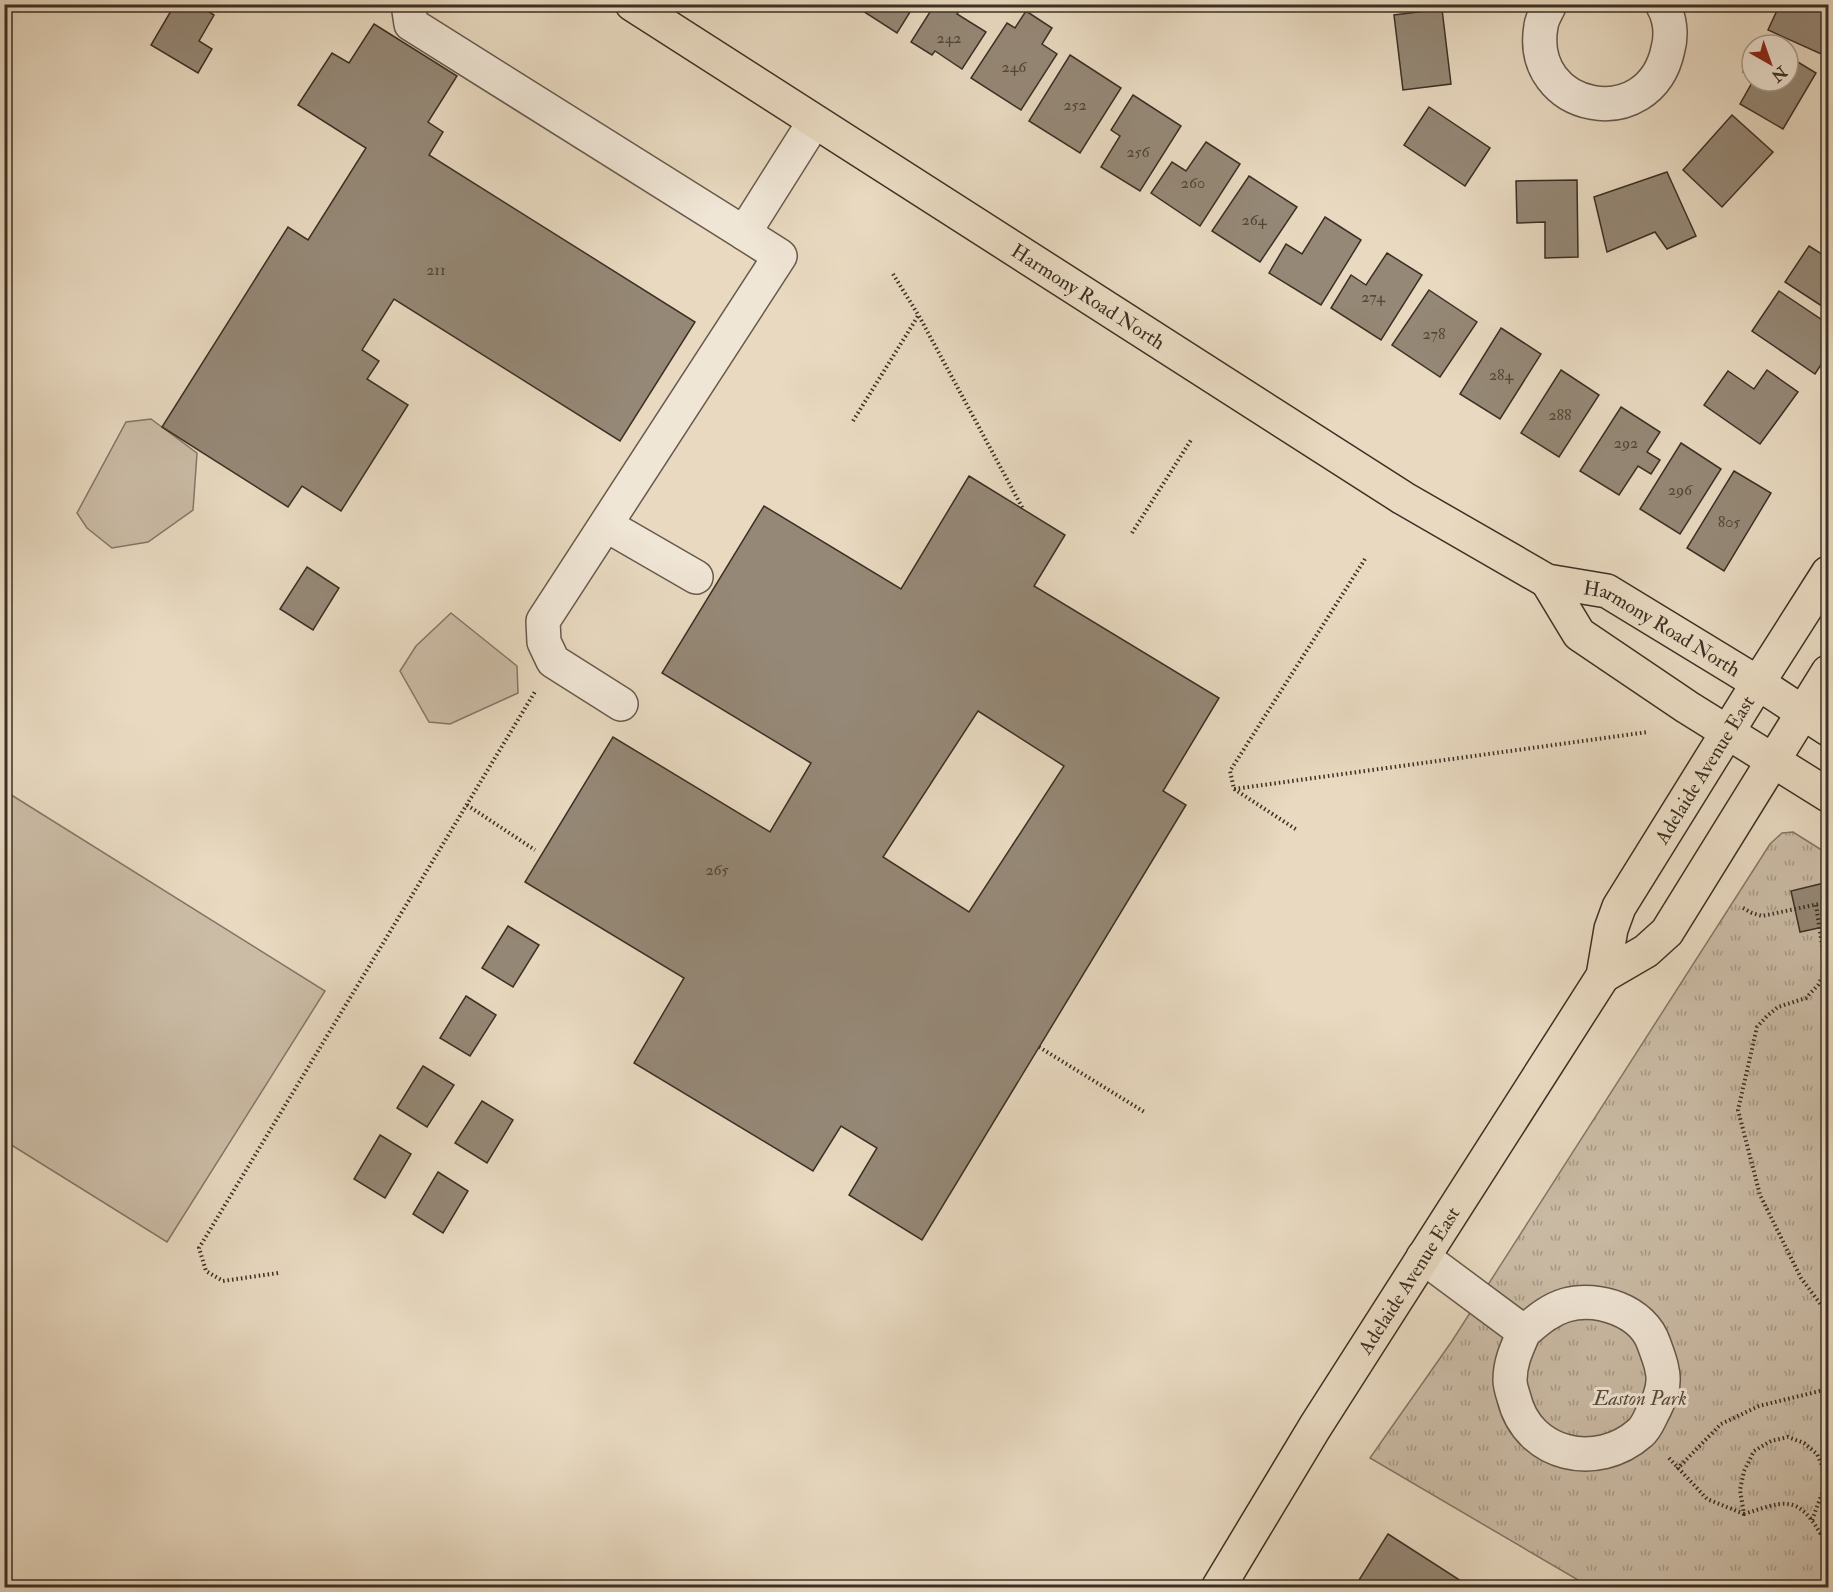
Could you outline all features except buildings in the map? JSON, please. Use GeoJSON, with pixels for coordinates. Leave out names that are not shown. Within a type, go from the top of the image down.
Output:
{"type":"FeatureCollection","features":[{"type":"Feature","properties":{"kind":"main road","name":"Harmony Road North"},"geometry":{"type":"LineString","coordinates":[[632,4],[1403,498],[1547,581],[1606,591],[1816,721]]}},
{"type":"Feature","properties":{"kind":"main road","name":"Adelaide Avenue East"},"geometry":{"type":"LineString","coordinates":[[1218,1587],[1315,1427],[1603,976],[1611,929],[1619,907],[1828,573]]}},
{"type":"Feature","properties":{"kind":"main road","name":"Harmony Road North"},"geometry":{"type":"LineString","coordinates":[[1547,581],[1579,634],[1687,707],[1828,795]]}},
{"type":"Feature","properties":{"kind":"main road","name":"Adelaide Avenue East"},"geometry":{"type":"LineString","coordinates":[[1603,976],[1646,951],[1667,932],[1774,761],[1816,721],[1828,672]]}},
{"type":"Feature","properties":{"kind":"street"},"geometry":{"type":"LineString","coordinates":[[408,4],[411,24],[780,255],[543,621],[544,642],[553,661],[621,704]]}},
{"type":"Feature","properties":{"kind":"street"},"geometry":{"type":"LineString","coordinates":[[1550,4],[1541,23],[1539,45],[1545,66],[1557,84],[1574,97],[1595,104],[1616,104],[1637,96],[1654,82],[1665,64],[1670,43],[1669,7]]}},
{"type":"Feature","properties":{"kind":"street"},"geometry":{"type":"LineString","coordinates":[[744,233],[814,122]]}},
{"type":"Feature","properties":{"kind":"street"},"geometry":{"type":"LineString","coordinates":[[606,525],[696,577]]}},
{"type":"Feature","properties":{"kind":"street"},"geometry":{"type":"LineString","coordinates":[[1423,1257],[1524,1332]]}},
{"type":"Feature","properties":{"kind":"street"},"geometry":{"type":"LineString","coordinates":[[1593,1302],[1619,1309],[1634,1318],[1652,1338],[1663,1372],[1661,1399],[1642,1431],[1621,1447],[1590,1456],[1563,1452],[1532,1433],[1517,1411],[1510,1382],[1514,1355],[1524,1332],[1548,1313],[1567,1305],[1593,1302]]}},
{"type":"Feature","properties":{"kind":"path"},"geometry":{"type":"LineString","coordinates":[[892,274],[919,316],[1023,509]]}},
{"type":"Feature","properties":{"kind":"path"},"geometry":{"type":"LineString","coordinates":[[853,421],[919,316]]}},
{"type":"Feature","properties":{"kind":"path"},"geometry":{"type":"LineString","coordinates":[[1132,533],[1191,440]]}},
{"type":"Feature","properties":{"kind":"path"},"geometry":{"type":"LineString","coordinates":[[1297,830],[1234,789],[1230,771],[1365,559]]}},
{"type":"Feature","properties":{"kind":"path"},"geometry":{"type":"LineString","coordinates":[[278,1273],[223,1281],[206,1271],[199,1248],[553,661]]}},
{"type":"Feature","properties":{"kind":"path"},"geometry":{"type":"LineString","coordinates":[[1234,789],[1648,732]]}},
{"type":"Feature","properties":{"kind":"path"},"geometry":{"type":"LineString","coordinates":[[467,805],[535,850]]}},
{"type":"Feature","properties":{"kind":"path"},"geometry":{"type":"LineString","coordinates":[[1743,908],[1762,916],[1828,902]]}},
{"type":"Feature","properties":{"kind":"path"},"geometry":{"type":"LineString","coordinates":[[1816,905],[1825,965],[1823,975],[1818,985],[1806,998],[1778,1007],[1757,1028],[1738,1110],[1760,1195],[1801,1278],[1828,1314]]}},
{"type":"Feature","properties":{"kind":"path"},"geometry":{"type":"LineString","coordinates":[[1039,1047],[1146,1113]]}},
{"type":"Feature","properties":{"kind":"path"},"geometry":{"type":"LineString","coordinates":[[1677,1468],[1721,1424],[1759,1406],[1828,1389]]}},
{"type":"Feature","properties":{"kind":"path"},"geometry":{"type":"LineString","coordinates":[[1744,1514],[1740,1490],[1744,1471],[1754,1451],[1771,1441],[1788,1437],[1804,1443],[1817,1454],[1824,1470],[1825,1486],[1812,1520]]}},
{"type":"Feature","properties":{"kind":"path"},"geometry":{"type":"LineString","coordinates":[[1669,1458],[1707,1499],[1744,1514],[1778,1504],[1791,1503],[1812,1520],[1820,1533],[1828,1532]]}},
{"type":"Feature","properties":{"kind":"green space"},"geometry":{"type":"Polygon","coordinates":[[[151,419],[197,453],[193,510],[148,542],[112,548],[87,528],[77,513],[126,422],[151,419]]]}},
{"type":"Feature","properties":{"kind":"green space"},"geometry":{"type":"Polygon","coordinates":[[[451,613],[517,666],[518,693],[450,724],[429,722],[400,671],[416,646],[451,613]]]}},
{"type":"Feature","properties":{"kind":"green space"},"geometry":{"type":"Polygon","coordinates":[[[5,791],[325,991],[167,1242],[5,1141],[5,791]]]}},
{"type":"Feature","properties":{"kind":"green space","name":"Easton Park"},"geometry":{"type":"Polygon","coordinates":[[[1793,832],[1828,854],[1828,1587],[1590,1587],[1370,1458],[1452,1341],[1770,844],[1782,833],[1793,832]]]}}]}
